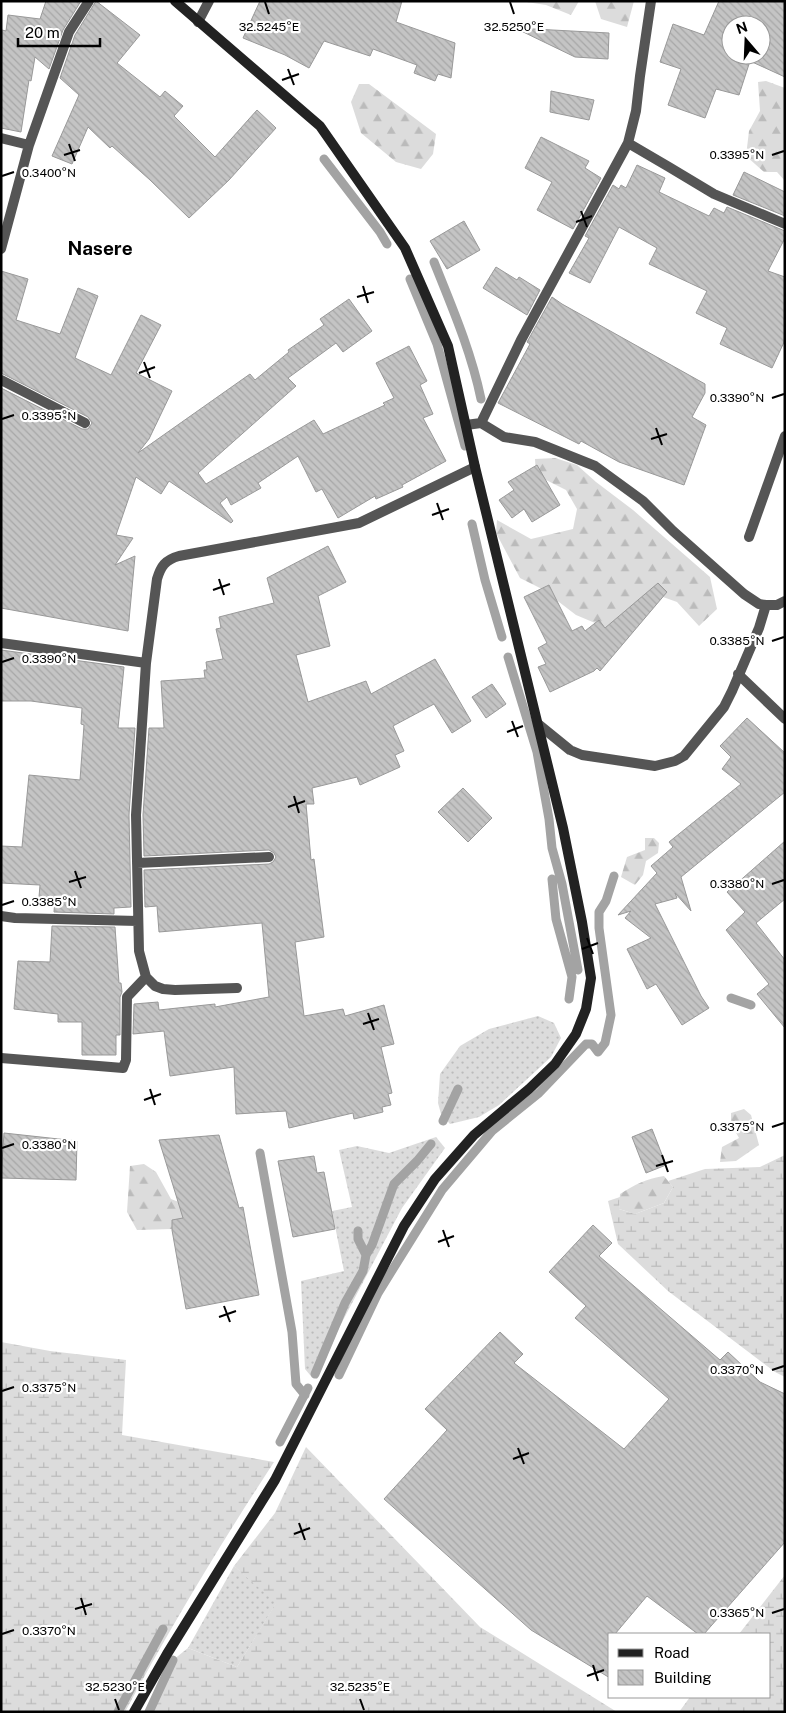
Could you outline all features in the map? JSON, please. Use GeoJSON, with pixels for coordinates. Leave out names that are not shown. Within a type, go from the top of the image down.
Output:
{"type":"FeatureCollection","features":[{"type":"Feature","properties":{"kind":"street"},"geometry":{"type":"LineString","coordinates":[[2,247],[29,146],[69,32],[89,1]]}},
{"type":"Feature","properties":{"kind":"street"},"geometry":{"type":"LineString","coordinates":[[134,1712],[167,1654],[275,1480],[404,1226],[435,1179],[474,1135],[529,1089],[555,1064],[576,1034],[586,1009],[591,978],[582,922],[562,828],[475,467],[448,346],[405,248],[320,126],[175,1]]}},
{"type":"Feature","properties":{"kind":"street"},"geometry":{"type":"LineString","coordinates":[[198,22],[209,1]]}},
{"type":"Feature","properties":{"kind":"street"},"geometry":{"type":"LineString","coordinates":[[480,422],[521,340],[628,144],[636,111],[651,1]]}},
{"type":"Feature","properties":{"kind":"street"},"geometry":{"type":"LineString","coordinates":[[1,138],[29,146]]}},
{"type":"Feature","properties":{"kind":"street"},"geometry":{"type":"LineString","coordinates":[[628,144],[669,166],[714,194],[785,224]]}},
{"type":"Feature","properties":{"kind":"street"},"geometry":{"type":"LineString","coordinates":[[1,380],[85,423]]}},
{"type":"Feature","properties":{"kind":"street"},"geometry":{"type":"LineString","coordinates":[[466,425],[480,422],[504,437],[535,442],[595,466],[643,501],[673,531],[744,594],[759,604],[777,605],[785,601]]}},
{"type":"Feature","properties":{"kind":"street"},"geometry":{"type":"LineString","coordinates":[[749,536],[785,436]]}},
{"type":"Feature","properties":{"kind":"street"},"geometry":{"type":"LineString","coordinates":[[238,988],[163,989],[155,986],[146,978],[139,951],[136,815],[146,663],[157,579],[162,565],[170,559],[359,523],[475,467]]}},
{"type":"Feature","properties":{"kind":"street"},"geometry":{"type":"LineString","coordinates":[[538,724],[570,750],[582,755],[655,766],[684,756],[724,706],[759,628],[766,605]]}},
{"type":"Feature","properties":{"kind":"street"},"geometry":{"type":"LineString","coordinates":[[1,643],[146,663]]}},
{"type":"Feature","properties":{"kind":"street"},"geometry":{"type":"LineString","coordinates":[[738,674],[785,718]]}},
{"type":"Feature","properties":{"kind":"street"},"geometry":{"type":"LineString","coordinates":[[137,863],[269,857]]}},
{"type":"Feature","properties":{"kind":"street"},"geometry":{"type":"LineString","coordinates":[[1,916],[138,921]]}},
{"type":"Feature","properties":{"kind":"street"},"geometry":{"type":"LineString","coordinates":[[1,1058],[123,1068],[126,1060],[127,997],[146,978]]}},
{"type":"Feature","properties":{"kind":"green space"},"geometry":{"type":"Polygon","coordinates":[[[520,1],[579,1],[571,15],[546,5],[520,1]]]}},
{"type":"Feature","properties":{"kind":"green space"},"geometry":{"type":"Polygon","coordinates":[[[595,1],[634,1],[627,27],[601,19],[595,1]]]}},
{"type":"Feature","properties":{"kind":"green space"},"geometry":{"type":"Polygon","coordinates":[[[766,81],[785,88],[785,181],[777,172],[764,172],[746,156],[749,131],[760,111],[758,82],[766,81]]]}},
{"type":"Feature","properties":{"kind":"green space"},"geometry":{"type":"Polygon","coordinates":[[[359,84],[369,84],[436,134],[433,154],[421,169],[396,162],[361,133],[351,102],[359,84]]]}},
{"type":"Feature","properties":{"kind":"green space"},"geometry":{"type":"Polygon","coordinates":[[[555,458],[577,465],[633,510],[710,577],[717,609],[699,626],[677,602],[649,592],[607,628],[576,615],[542,589],[520,578],[496,533],[497,520],[531,539],[573,529],[577,509],[566,490],[536,475],[535,459],[555,458]]]}},
{"type":"Feature","properties":{"kind":"green space"},"geometry":{"type":"Polygon","coordinates":[[[645,838],[654,838],[659,843],[658,853],[646,861],[643,875],[635,885],[621,877],[627,857],[645,850],[645,838]]]}},
{"type":"Feature","properties":{"kind":"green space"},"geometry":{"type":"Polygon","coordinates":[[[538,1016],[554,1023],[561,1038],[551,1057],[499,1105],[479,1117],[450,1124],[441,1114],[438,1103],[440,1074],[460,1046],[489,1029],[538,1016]]]}},
{"type":"Feature","properties":{"kind":"green space"},"geometry":{"type":"Polygon","coordinates":[[[744,1109],[751,1115],[759,1145],[736,1161],[720,1162],[722,1147],[739,1138],[731,1124],[731,1113],[744,1109]]]}},
{"type":"Feature","properties":{"kind":"green space"},"geometry":{"type":"Polygon","coordinates":[[[436,1137],[445,1148],[402,1208],[339,1328],[317,1379],[305,1369],[301,1281],[344,1271],[332,1211],[352,1207],[339,1150],[357,1146],[389,1153],[436,1137]]]}},
{"type":"Feature","properties":{"kind":"green space"},"geometry":{"type":"Polygon","coordinates":[[[785,1155],[785,1377],[775,1372],[668,1291],[618,1244],[608,1201],[620,1197],[619,1209],[635,1214],[664,1203],[673,1187],[668,1181],[705,1169],[760,1167],[785,1155]]]}},
{"type":"Feature","properties":{"kind":"green space"},"geometry":{"type":"Polygon","coordinates":[[[144,1164],[156,1172],[171,1199],[194,1208],[197,1218],[172,1229],[137,1230],[127,1212],[130,1166],[144,1164]]]}},
{"type":"Feature","properties":{"kind":"green space"},"geometry":{"type":"Polygon","coordinates":[[[664,1176],[673,1187],[664,1203],[635,1214],[619,1209],[620,1194],[641,1182],[664,1176]]]}},
{"type":"Feature","properties":{"kind":"green space"},"geometry":{"type":"Polygon","coordinates":[[[1,1342],[50,1351],[126,1360],[122,1435],[274,1462],[197,1585],[125,1712],[1,1712],[1,1342]]]}},
{"type":"Feature","properties":{"kind":"green space"},"geometry":{"type":"Polygon","coordinates":[[[306,1447],[480,1627],[617,1712],[149,1712],[173,1660],[188,1648],[237,1667],[276,1603],[234,1566],[275,1513],[306,1447]]]}},
{"type":"Feature","properties":{"kind":"green space"},"geometry":{"type":"Polygon","coordinates":[[[234,1566],[277,1602],[237,1667],[188,1648],[234,1566]]]}},
{"type":"Feature","properties":{"kind":"green space"},"geometry":{"type":"Polygon","coordinates":[[[785,1575],[785,1712],[679,1712],[689,1698],[771,1698],[771,1633],[740,1633],[785,1575]]]}},
{"type":"Feature","properties":{"kind":"building"},"geometry":{"type":"Polygon","coordinates":[[[46,1],[81,1],[63,30],[49,69],[35,57],[31,81],[29,80],[21,132],[1,128],[2,30],[6,31],[8,15],[40,19],[46,1]]]}},
{"type":"Feature","properties":{"kind":"building"},"geometry":{"type":"Polygon","coordinates":[[[96,1],[140,35],[117,63],[160,97],[165,91],[183,106],[174,116],[215,157],[257,110],[276,128],[229,180],[189,218],[150,180],[112,146],[110,148],[88,127],[72,164],[52,156],[79,95],[60,78],[75,35],[96,1]]]}},
{"type":"Feature","properties":{"kind":"building"},"geometry":{"type":"Polygon","coordinates":[[[260,1],[402,1],[396,22],[455,43],[451,78],[438,74],[435,81],[414,73],[417,65],[373,49],[370,56],[324,41],[309,68],[285,55],[243,38],[260,1]]]}},
{"type":"Feature","properties":{"kind":"building"},"geometry":{"type":"Polygon","coordinates":[[[719,1],[785,1],[785,77],[759,65],[771,65],[771,15],[721,15],[721,65],[749,65],[739,95],[716,89],[705,118],[668,105],[681,69],[660,62],[673,24],[704,35],[719,1]]]}},
{"type":"Feature","properties":{"kind":"building"},"geometry":{"type":"Polygon","coordinates":[[[515,28],[609,33],[608,59],[575,57],[515,28]]]}},
{"type":"Feature","properties":{"kind":"building"},"geometry":{"type":"Polygon","coordinates":[[[551,91],[594,100],[589,120],[550,112],[551,91]]]}},
{"type":"Feature","properties":{"kind":"building"},"geometry":{"type":"Polygon","coordinates":[[[541,137],[589,161],[585,168],[601,178],[573,229],[537,210],[552,182],[525,168],[541,137]]]}},
{"type":"Feature","properties":{"kind":"building"},"geometry":{"type":"Polygon","coordinates":[[[637,165],[665,178],[659,192],[709,216],[714,208],[724,213],[727,207],[785,231],[785,238],[768,271],[785,277],[785,340],[772,368],[720,344],[727,328],[696,313],[707,291],[649,264],[657,248],[619,227],[590,283],[569,273],[589,238],[585,236],[613,185],[619,189],[621,185],[626,188],[637,165]]]}},
{"type":"Feature","properties":{"kind":"building"},"geometry":{"type":"Polygon","coordinates":[[[744,172],[785,192],[785,216],[733,195],[744,172]]]}},
{"type":"Feature","properties":{"kind":"building"},"geometry":{"type":"Polygon","coordinates":[[[464,221],[480,250],[447,269],[430,241],[464,221]]]}},
{"type":"Feature","properties":{"kind":"building"},"geometry":{"type":"Polygon","coordinates":[[[496,267],[517,280],[519,277],[540,290],[527,315],[483,288],[496,267]]]}},
{"type":"Feature","properties":{"kind":"building"},"geometry":{"type":"Polygon","coordinates":[[[1,271],[28,279],[16,320],[60,334],[78,288],[98,296],[75,358],[111,375],[141,315],[161,325],[136,373],[172,391],[149,439],[138,453],[250,374],[255,380],[289,352],[288,350],[324,325],[320,319],[349,299],[372,331],[343,352],[336,343],[288,378],[296,386],[198,473],[206,484],[314,420],[323,434],[385,405],[383,403],[394,398],[376,363],[409,346],[427,381],[420,385],[433,414],[423,418],[446,461],[402,485],[403,487],[376,499],[375,496],[338,518],[322,489],[316,492],[298,456],[258,483],[261,488],[231,505],[227,497],[220,503],[233,521],[231,523],[169,481],[161,494],[136,477],[116,535],[133,538],[115,565],[135,556],[128,631],[1,608],[1,388],[82,429],[88,429],[92,423],[88,417],[1,373],[1,271]]]}},
{"type":"Feature","properties":{"kind":"building"},"geometry":{"type":"Polygon","coordinates":[[[552,297],[705,384],[705,393],[692,417],[706,425],[684,485],[619,462],[581,441],[579,444],[498,403],[530,344],[527,342],[552,297]]]}},
{"type":"Feature","properties":{"kind":"building"},"geometry":{"type":"Polygon","coordinates":[[[537,465],[560,505],[532,522],[524,509],[512,518],[499,500],[514,490],[508,482],[537,465]]]}},
{"type":"Feature","properties":{"kind":"building"},"geometry":{"type":"Polygon","coordinates":[[[328,546],[346,582],[318,596],[330,646],[296,655],[308,702],[366,681],[371,694],[435,659],[471,721],[452,733],[434,704],[393,726],[404,751],[395,755],[400,767],[360,785],[357,777],[312,788],[314,804],[306,804],[311,860],[314,859],[324,937],[295,942],[304,1016],[343,1009],[345,1016],[384,1005],[394,1044],[381,1047],[392,1093],[388,1094],[391,1105],[382,1107],[383,1112],[354,1119],[353,1113],[289,1128],[286,1111],[236,1114],[234,1067],[170,1076],[164,1031],[133,1034],[134,1004],[158,1002],[159,1010],[215,1004],[215,1007],[269,997],[262,923],[159,932],[157,906],[145,907],[144,870],[269,864],[276,857],[269,850],[144,856],[143,815],[149,728],[164,728],[161,681],[205,678],[206,662],[223,659],[216,629],[221,628],[219,617],[274,603],[267,578],[328,546]]]}},
{"type":"Feature","properties":{"kind":"building"},"geometry":{"type":"Polygon","coordinates":[[[658,583],[667,592],[600,671],[597,668],[550,692],[538,667],[546,664],[538,648],[547,643],[524,597],[549,585],[572,631],[582,626],[585,631],[599,620],[605,628],[658,583]]]}},
{"type":"Feature","properties":{"kind":"building"},"geometry":{"type":"Polygon","coordinates":[[[1,650],[124,667],[118,728],[135,728],[129,815],[131,907],[114,908],[114,914],[54,912],[55,897],[39,897],[40,885],[1,883],[1,846],[22,847],[29,775],[80,780],[84,725],[81,724],[82,708],[31,701],[1,701],[1,650]]]}},
{"type":"Feature","properties":{"kind":"building"},"geometry":{"type":"Polygon","coordinates":[[[492,684],[506,704],[486,718],[472,697],[492,684]]]}},
{"type":"Feature","properties":{"kind":"building"},"geometry":{"type":"Polygon","coordinates":[[[747,718],[785,753],[785,792],[681,877],[691,911],[675,893],[677,898],[655,904],[701,996],[709,1008],[682,1025],[656,984],[647,989],[627,949],[651,938],[625,918],[631,911],[618,915],[657,873],[651,866],[673,847],[669,842],[741,784],[722,769],[731,757],[720,746],[747,718]]]}},
{"type":"Feature","properties":{"kind":"building"},"geometry":{"type":"Polygon","coordinates":[[[463,788],[492,818],[468,842],[438,812],[463,788]]]}},
{"type":"Feature","properties":{"kind":"building"},"geometry":{"type":"Polygon","coordinates":[[[785,841],[785,899],[756,923],[785,960],[785,1028],[757,994],[769,984],[726,930],[745,912],[727,892],[785,841]]]}},
{"type":"Feature","properties":{"kind":"building"},"geometry":{"type":"Polygon","coordinates":[[[52,926],[115,927],[119,983],[121,983],[122,992],[120,997],[120,1035],[116,1035],[116,1055],[82,1055],[82,1022],[58,1022],[58,1014],[14,1009],[18,961],[50,962],[52,926]]]}},
{"type":"Feature","properties":{"kind":"building"},"geometry":{"type":"Polygon","coordinates":[[[652,1129],[666,1165],[646,1173],[632,1137],[652,1129]]]}},
{"type":"Feature","properties":{"kind":"building"},"geometry":{"type":"Polygon","coordinates":[[[4,1133],[77,1141],[76,1180],[1,1178],[4,1133]]]}},
{"type":"Feature","properties":{"kind":"building"},"geometry":{"type":"Polygon","coordinates":[[[219,1135],[239,1208],[243,1207],[259,1295],[186,1309],[172,1230],[172,1220],[183,1218],[159,1140],[219,1135]]]}},
{"type":"Feature","properties":{"kind":"building"},"geometry":{"type":"Polygon","coordinates":[[[314,1156],[317,1173],[324,1172],[335,1229],[293,1237],[278,1161],[314,1156]]]}},
{"type":"Feature","properties":{"kind":"building"},"geometry":{"type":"Polygon","coordinates":[[[593,1225],[612,1243],[599,1256],[720,1360],[728,1352],[760,1382],[785,1394],[785,1542],[705,1633],[697,1633],[647,1596],[616,1633],[608,1633],[608,1677],[531,1630],[384,1499],[447,1430],[425,1409],[500,1332],[523,1354],[514,1363],[624,1449],[669,1399],[575,1318],[586,1306],[549,1272],[593,1225]]]}},
{"type":"Feature","properties":{"kind":"waterway"},"geometry":{"type":"LineString","coordinates":[[324,159],[380,232],[387,244]]}},
{"type":"Feature","properties":{"kind":"waterway"},"geometry":{"type":"LineString","coordinates":[[434,262],[466,346],[481,399]]}},
{"type":"Feature","properties":{"kind":"waterway"},"geometry":{"type":"LineString","coordinates":[[410,279],[437,344],[465,446]]}},
{"type":"Feature","properties":{"kind":"waterway"},"geometry":{"type":"LineString","coordinates":[[472,524],[485,580],[502,637]]}},
{"type":"Feature","properties":{"kind":"waterway"},"geometry":{"type":"LineString","coordinates":[[508,657],[537,752],[549,819],[552,848],[562,884],[578,970]]}},
{"type":"Feature","properties":{"kind":"waterway"},"geometry":{"type":"LineString","coordinates":[[339,1375],[378,1293],[442,1190],[492,1131],[539,1093],[586,1044],[592,1044],[598,1052],[605,1043],[611,1015],[599,928],[599,912],[606,901],[614,876]]}},
{"type":"Feature","properties":{"kind":"waterway"},"geometry":{"type":"LineString","coordinates":[[552,879],[556,919],[572,977],[569,999]]}},
{"type":"Feature","properties":{"kind":"waterway"},"geometry":{"type":"LineString","coordinates":[[731,998],[751,1005]]}},
{"type":"Feature","properties":{"kind":"waterway"},"geometry":{"type":"LineString","coordinates":[[443,1121],[458,1089]]}},
{"type":"Feature","properties":{"kind":"waterway"},"geometry":{"type":"LineString","coordinates":[[366,1255],[372,1245],[394,1184],[431,1144]]}},
{"type":"Feature","properties":{"kind":"waterway"},"geometry":{"type":"LineString","coordinates":[[260,1153],[292,1332],[296,1384],[305,1395]]}},
{"type":"Feature","properties":{"kind":"waterway"},"geometry":{"type":"LineString","coordinates":[[315,1374],[345,1303],[363,1271],[366,1255],[358,1239],[358,1231]]}},
{"type":"Feature","properties":{"kind":"waterway"},"geometry":{"type":"LineString","coordinates":[[280,1442],[308,1388]]}},
{"type":"Feature","properties":{"kind":"waterway"},"geometry":{"type":"LineString","coordinates":[[118,1712],[163,1629]]}},
{"type":"Feature","properties":{"kind":"waterway"},"geometry":{"type":"LineString","coordinates":[[149,1712],[173,1660]]}},
{"type":"Feature","properties":{"kind":"district","name":"Nasere"},"geometry":{"type":"Point","coordinates":[100,248]}}]}
